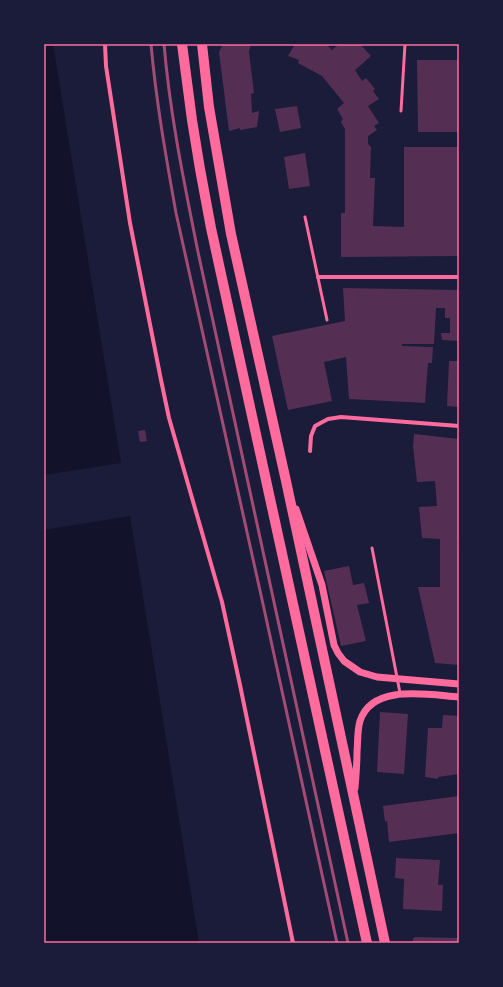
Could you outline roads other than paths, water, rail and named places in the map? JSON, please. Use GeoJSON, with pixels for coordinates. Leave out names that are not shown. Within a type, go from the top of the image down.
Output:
{"type":"FeatureCollection","features":[{"type":"Feature","properties":{"kind":"main road"},"geometry":{"type":"LineString","coordinates":[[182,44],[192,120],[211,228],[367,943]]}},
{"type":"Feature","properties":{"kind":"main road"},"geometry":{"type":"LineString","coordinates":[[202,44],[209,107],[231,234],[286,481],[385,943]]}},
{"type":"Feature","properties":{"kind":"street"},"geometry":{"type":"LineString","coordinates":[[105,44],[106,66],[130,223],[161,380],[172,426],[222,602],[294,943]]}},
{"type":"Feature","properties":{"kind":"street"},"geometry":{"type":"LineString","coordinates":[[318,277],[459,277]]}},
{"type":"Feature","properties":{"kind":"street"},"geometry":{"type":"LineString","coordinates":[[310,451],[311,436],[315,426],[328,419],[341,416],[459,426]]}},
{"type":"Feature","properties":{"kind":"street"},"geometry":{"type":"LineString","coordinates":[[286,481],[322,585],[333,640],[344,661],[360,672],[376,677],[459,684]]}},
{"type":"Feature","properties":{"kind":"street"},"geometry":{"type":"LineString","coordinates":[[354,797],[359,722],[361,716],[369,706],[384,697],[400,694],[459,697]]}},
{"type":"Feature","properties":{"kind":"lane"},"geometry":{"type":"LineString","coordinates":[[401,111],[405,44]]}},
{"type":"Feature","properties":{"kind":"lane"},"geometry":{"type":"LineString","coordinates":[[306,217],[327,320]]}},
{"type":"Feature","properties":{"kind":"lane"},"geometry":{"type":"LineString","coordinates":[[372,548],[400,694]]}},
{"type":"Feature","properties":{"kind":"railway"},"geometry":{"type":"LineString","coordinates":[[151,44],[158,108],[176,213],[337,943]]}},
{"type":"Feature","properties":{"kind":"railway"},"geometry":{"type":"LineString","coordinates":[[164,44],[174,123],[198,252],[348,943]]}}]}
